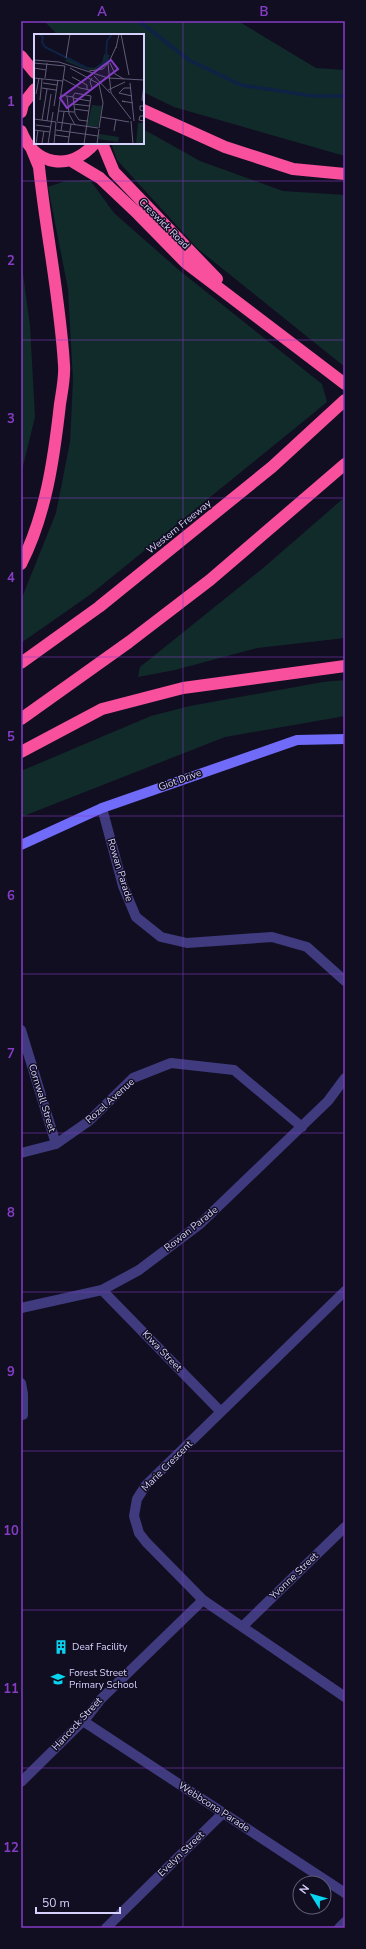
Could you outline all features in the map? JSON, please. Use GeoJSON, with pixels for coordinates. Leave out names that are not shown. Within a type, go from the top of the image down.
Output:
{"type":"FeatureCollection","features":[{"type":"Feature","properties":{"kind":"highway"},"geometry":{"type":"LineString","coordinates":[[21,56],[34,72]]}},
{"type":"Feature","properties":{"kind":"highway"},"geometry":{"type":"LineString","coordinates":[[21,112],[23,104],[34,90]]}},
{"type":"Feature","properties":{"kind":"highway"},"geometry":{"type":"LineString","coordinates":[[144,110],[226,147],[293,168],[345,174]]}},
{"type":"Feature","properties":{"kind":"highway"},"geometry":{"type":"LineString","coordinates":[[21,131],[25,142],[32,150],[47,160],[61,162],[70,160],[87,152],[94,144]]}},
{"type":"Feature","properties":{"kind":"highway","name":"Creswick Road"},"geometry":{"type":"LineString","coordinates":[[102,144],[114,172],[241,305]]}},
{"type":"Feature","properties":{"kind":"highway"},"geometry":{"type":"LineString","coordinates":[[21,564],[29,549],[48,488],[58,427],[64,366],[57,296],[39,167],[32,150]]}},
{"type":"Feature","properties":{"kind":"highway","name":"Creswick Road"},"geometry":{"type":"LineString","coordinates":[[70,160],[100,178],[186,263],[345,384]]}},
{"type":"Feature","properties":{"kind":"highway","name":"Western Freeway"},"geometry":{"type":"LineString","coordinates":[[21,663],[99,607],[272,467],[345,400]]}},
{"type":"Feature","properties":{"kind":"highway"},"geometry":{"type":"LineString","coordinates":[[21,719],[129,642],[210,580],[345,464]]}},
{"type":"Feature","properties":{"kind":"highway"},"geometry":{"type":"LineString","coordinates":[[21,752],[102,709],[183,688],[345,666]]}},
{"type":"Feature","properties":{"kind":"street","name":"Giot Drive"},"geometry":{"type":"LineString","coordinates":[[21,845],[102,808],[297,740],[345,739]]}},
{"type":"Feature","properties":{"kind":"street","name":"Rowan Parade"},"geometry":{"type":"LineString","coordinates":[[102,808],[123,886],[136,917],[161,937],[188,943],[272,937],[307,947],[327,963],[345,981]]}},
{"type":"Feature","properties":{"kind":"street","name":"Cornwall Street"},"geometry":{"type":"LineString","coordinates":[[21,1030],[56,1144]]}},
{"type":"Feature","properties":{"kind":"street","name":"Rozel Avenue"},"geometry":{"type":"LineString","coordinates":[[21,1153],[56,1144],[89,1121],[133,1078],[171,1063],[234,1070],[302,1127]]}},
{"type":"Feature","properties":{"kind":"street","name":"Rowan Parade"},"geometry":{"type":"LineString","coordinates":[[21,1308],[102,1290],[140,1270],[200,1224],[328,1101],[345,1078]]}},
{"type":"Feature","properties":{"kind":"street","name":"Kiwa Street"},"geometry":{"type":"LineString","coordinates":[[102,1290],[221,1412]]}},
{"type":"Feature","properties":{"kind":"street","name":"Marie Crescent"},"geometry":{"type":"LineString","coordinates":[[345,1291],[143,1489],[137,1500],[134,1511],[135,1523],[141,1536],[203,1600],[345,1697]]}},
{"type":"Feature","properties":{"kind":"street"},"geometry":{"type":"LineString","coordinates":[[21,1383],[23,1394],[22,1415]]}},
{"type":"Feature","properties":{"kind":"street","name":"Yvonne Street"},"geometry":{"type":"LineString","coordinates":[[243,1626],[345,1527]]}},
{"type":"Feature","properties":{"kind":"street","name":"Hancock Street"},"geometry":{"type":"LineString","coordinates":[[21,1782],[83,1721],[101,1698],[203,1600]]}},
{"type":"Feature","properties":{"kind":"street","name":"Webbcona Parade"},"geometry":{"type":"LineString","coordinates":[[83,1721],[345,1893]]}},
{"type":"Feature","properties":{"kind":"street","name":"Evelyn Street"},"geometry":{"type":"LineString","coordinates":[[106,1928],[223,1813]]}},
{"type":"Feature","properties":{"kind":"street"},"geometry":{"type":"LineString","coordinates":[[339,1928],[345,1922]]}},
{"type":"Feature","properties":{"kind":"green space"},"geometry":{"type":"Polygon","coordinates":[[[44,21],[238,21],[316,68],[345,70],[345,156],[174,107],[144,92],[144,34],[57,34],[44,21]]]}},
{"type":"Feature","properties":{"kind":"green space"},"geometry":{"type":"Polygon","coordinates":[[[144,130],[200,161],[283,191],[345,195],[345,367],[198,249],[117,160],[111,144],[144,144],[144,130]]]}},
{"type":"Feature","properties":{"kind":"green space"},"geometry":{"type":"Polygon","coordinates":[[[90,180],[114,213],[180,271],[322,384],[327,402],[91,594],[21,643],[21,600],[56,513],[70,442],[73,380],[68,289],[48,187],[65,181],[90,180]]]}},
{"type":"Feature","properties":{"kind":"green space"},"geometry":{"type":"Polygon","coordinates":[[[21,259],[30,326],[35,417],[21,474],[21,259]]]}},
{"type":"Feature","properties":{"kind":"green space"},"geometry":{"type":"Polygon","coordinates":[[[345,497],[345,638],[257,648],[175,670],[138,677],[140,667],[262,569],[345,497]]]}},
{"type":"Feature","properties":{"kind":"green space"},"geometry":{"type":"Polygon","coordinates":[[[345,680],[345,716],[225,737],[21,817],[21,771],[151,716],[190,706],[323,682],[345,680]]]}},
{"type":"Feature","properties":{"kind":"waterway"},"geometry":{"type":"LineString","coordinates":[[139,21],[189,60],[241,85],[313,96],[345,96]]}},
{"type":"Feature","properties":{"kind":"place","name":"Deaf Facility"},"geometry":{"type":"Point","coordinates":[61,1647]}},
{"type":"Feature","properties":{"kind":"place","name":"Forest Street Primary School"},"geometry":{"type":"Point","coordinates":[58,1679]}}]}
